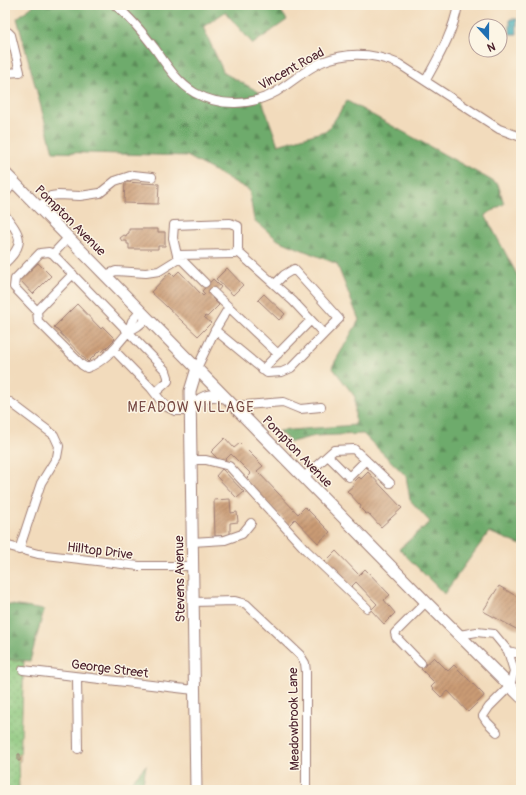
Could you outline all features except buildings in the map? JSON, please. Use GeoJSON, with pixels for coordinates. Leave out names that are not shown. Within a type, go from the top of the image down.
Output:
{"type":"FeatureCollection","features":[{"type":"Feature","properties":{"kind":"main road","name":"Pompton Avenue"},"geometry":{"type":"LineString","coordinates":[[5,173],[521,697]]}},
{"type":"Feature","properties":{"kind":"main road","name":"Stevens Avenue"},"geometry":{"type":"LineString","coordinates":[[196,368],[190,391],[196,790]]}},
{"type":"Feature","properties":{"kind":"main road"},"geometry":{"type":"LineString","coordinates":[[190,411],[196,403],[204,397],[217,395],[230,402]]}},
{"type":"Feature","properties":{"kind":"street","name":"Vincent Road"},"geometry":{"type":"LineString","coordinates":[[115,5],[137,27],[181,82],[202,96],[218,102],[245,103],[262,99],[318,64],[351,55],[371,55],[399,64],[426,80],[499,129],[521,137]]}},
{"type":"Feature","properties":{"kind":"street"},"geometry":{"type":"LineString","coordinates":[[426,80],[446,42],[454,22],[458,5]]}},
{"type":"Feature","properties":{"kind":"street"},"geometry":{"type":"LineString","coordinates":[[5,33],[8,32],[11,35],[20,72],[5,73]]}},
{"type":"Feature","properties":{"kind":"street"},"geometry":{"type":"LineString","coordinates":[[39,207],[51,196],[80,196],[100,193],[115,181],[133,175],[152,177]]}},
{"type":"Feature","properties":{"kind":"street"},"geometry":{"type":"LineString","coordinates":[[5,194],[14,182]]}},
{"type":"Feature","properties":{"kind":"street"},"geometry":{"type":"LineString","coordinates":[[5,215],[15,229],[19,241],[19,247],[16,253],[5,263]]}},
{"type":"Feature","properties":{"kind":"street"},"geometry":{"type":"LineString","coordinates":[[105,275],[116,270],[146,273],[159,271],[178,256],[235,254],[238,248],[238,226],[230,223],[174,225],[173,238],[178,256],[205,283]]}},
{"type":"Feature","properties":{"kind":"street"},"geometry":{"type":"LineString","coordinates":[[53,254],[69,237]]}},
{"type":"Feature","properties":{"kind":"street"},"geometry":{"type":"LineString","coordinates":[[237,251],[275,284],[324,334]]}},
{"type":"Feature","properties":{"kind":"street"},"geometry":{"type":"LineString","coordinates":[[144,314],[132,321],[128,332],[111,351],[92,366],[87,368],[82,365],[38,321],[37,311],[14,287],[14,282],[40,253],[49,252],[53,254],[73,274],[128,332],[166,371],[168,380],[155,394]]}},
{"type":"Feature","properties":{"kind":"street"},"geometry":{"type":"LineString","coordinates":[[215,330],[267,374],[282,372],[291,368],[339,319],[294,269],[284,275],[275,284]]}},
{"type":"Feature","properties":{"kind":"street"},"geometry":{"type":"LineString","coordinates":[[37,311],[73,274]]}},
{"type":"Feature","properties":{"kind":"street"},"geometry":{"type":"LineString","coordinates":[[214,292],[278,354]]}},
{"type":"Feature","properties":{"kind":"street"},"geometry":{"type":"LineString","coordinates":[[196,368],[215,330],[229,307]]}},
{"type":"Feature","properties":{"kind":"street"},"geometry":{"type":"LineString","coordinates":[[262,370],[311,320]]}},
{"type":"Feature","properties":{"kind":"street"},"geometry":{"type":"LineString","coordinates":[[111,351],[161,401],[175,411],[190,411]]}},
{"type":"Feature","properties":{"kind":"street"},"geometry":{"type":"LineString","coordinates":[[10,402],[54,435],[59,446],[57,457],[41,483],[18,550]]}},
{"type":"Feature","properties":{"kind":"street"},"geometry":{"type":"LineString","coordinates":[[230,402],[283,402],[300,409],[321,407]]}},
{"type":"Feature","properties":{"kind":"street"},"geometry":{"type":"LineString","coordinates":[[304,477],[334,450],[354,449],[390,483]]}},
{"type":"Feature","properties":{"kind":"street"},"geometry":{"type":"LineString","coordinates":[[328,456],[349,477],[366,460]]}},
{"type":"Feature","properties":{"kind":"street"},"geometry":{"type":"LineString","coordinates":[[191,460],[206,460],[229,466],[306,550],[367,608]]}},
{"type":"Feature","properties":{"kind":"street"},"geometry":{"type":"LineString","coordinates":[[192,542],[225,540],[242,534],[251,523]]}},
{"type":"Feature","properties":{"kind":"street","name":"Hilltop Drive"},"geometry":{"type":"LineString","coordinates":[[5,545],[18,550],[38,554],[139,566],[193,566]]}},
{"type":"Feature","properties":{"kind":"street","name":"Meadowbrook Lane"},"geometry":{"type":"LineString","coordinates":[[193,602],[235,601],[246,604],[302,659],[306,672],[306,790]]}},
{"type":"Feature","properties":{"kind":"street"},"geometry":{"type":"LineString","coordinates":[[421,663],[396,637],[395,633],[426,602]]}},
{"type":"Feature","properties":{"kind":"street"},"geometry":{"type":"LineString","coordinates":[[459,635],[477,632],[494,634],[508,651],[514,670],[510,686],[489,707],[484,716],[487,722],[497,732]]}},
{"type":"Feature","properties":{"kind":"street"},"geometry":{"type":"LineString","coordinates":[[508,651],[521,654]]}},
{"type":"Feature","properties":{"kind":"street","name":"George Street"},"geometry":{"type":"LineString","coordinates":[[24,670],[194,690]]}},
{"type":"Feature","properties":{"kind":"street"},"geometry":{"type":"LineString","coordinates":[[76,676],[78,749]]}},
{"type":"Feature","properties":{"kind":"green space"},"geometry":{"type":"Polygon","coordinates":[[[34,5],[277,5],[287,20],[253,44],[225,12],[203,27],[224,73],[259,92],[278,145],[328,130],[347,101],[498,184],[504,204],[485,215],[521,282],[521,499],[514,506],[521,512],[521,545],[489,532],[444,594],[399,549],[430,522],[410,500],[406,476],[363,434],[315,436],[291,442],[278,431],[355,425],[355,397],[332,367],[359,320],[337,264],[278,240],[254,220],[249,190],[187,156],[53,152],[17,18],[34,5]]]}},
{"type":"Feature","properties":{"kind":"green space"},"geometry":{"type":"Polygon","coordinates":[[[5,604],[44,610],[30,661],[5,659],[5,604]]]}},
{"type":"Feature","properties":{"kind":"green space"},"geometry":{"type":"Polygon","coordinates":[[[5,659],[24,661],[20,761],[18,761],[19,790],[5,790],[5,659]]]}},
{"type":"Feature","properties":{"kind":"green space"},"geometry":{"type":"Polygon","coordinates":[[[146,765],[142,790],[124,790],[146,765]]]}},
{"type":"Feature","properties":{"kind":"water"},"geometry":{"type":"Polygon","coordinates":[[[510,19],[517,19],[517,34],[510,34],[510,19]]]}},
{"type":"Feature","properties":{"kind":"district","name":"MEADOW VILLAGE"},"geometry":{"type":"Point","coordinates":[191,407]}}]}
